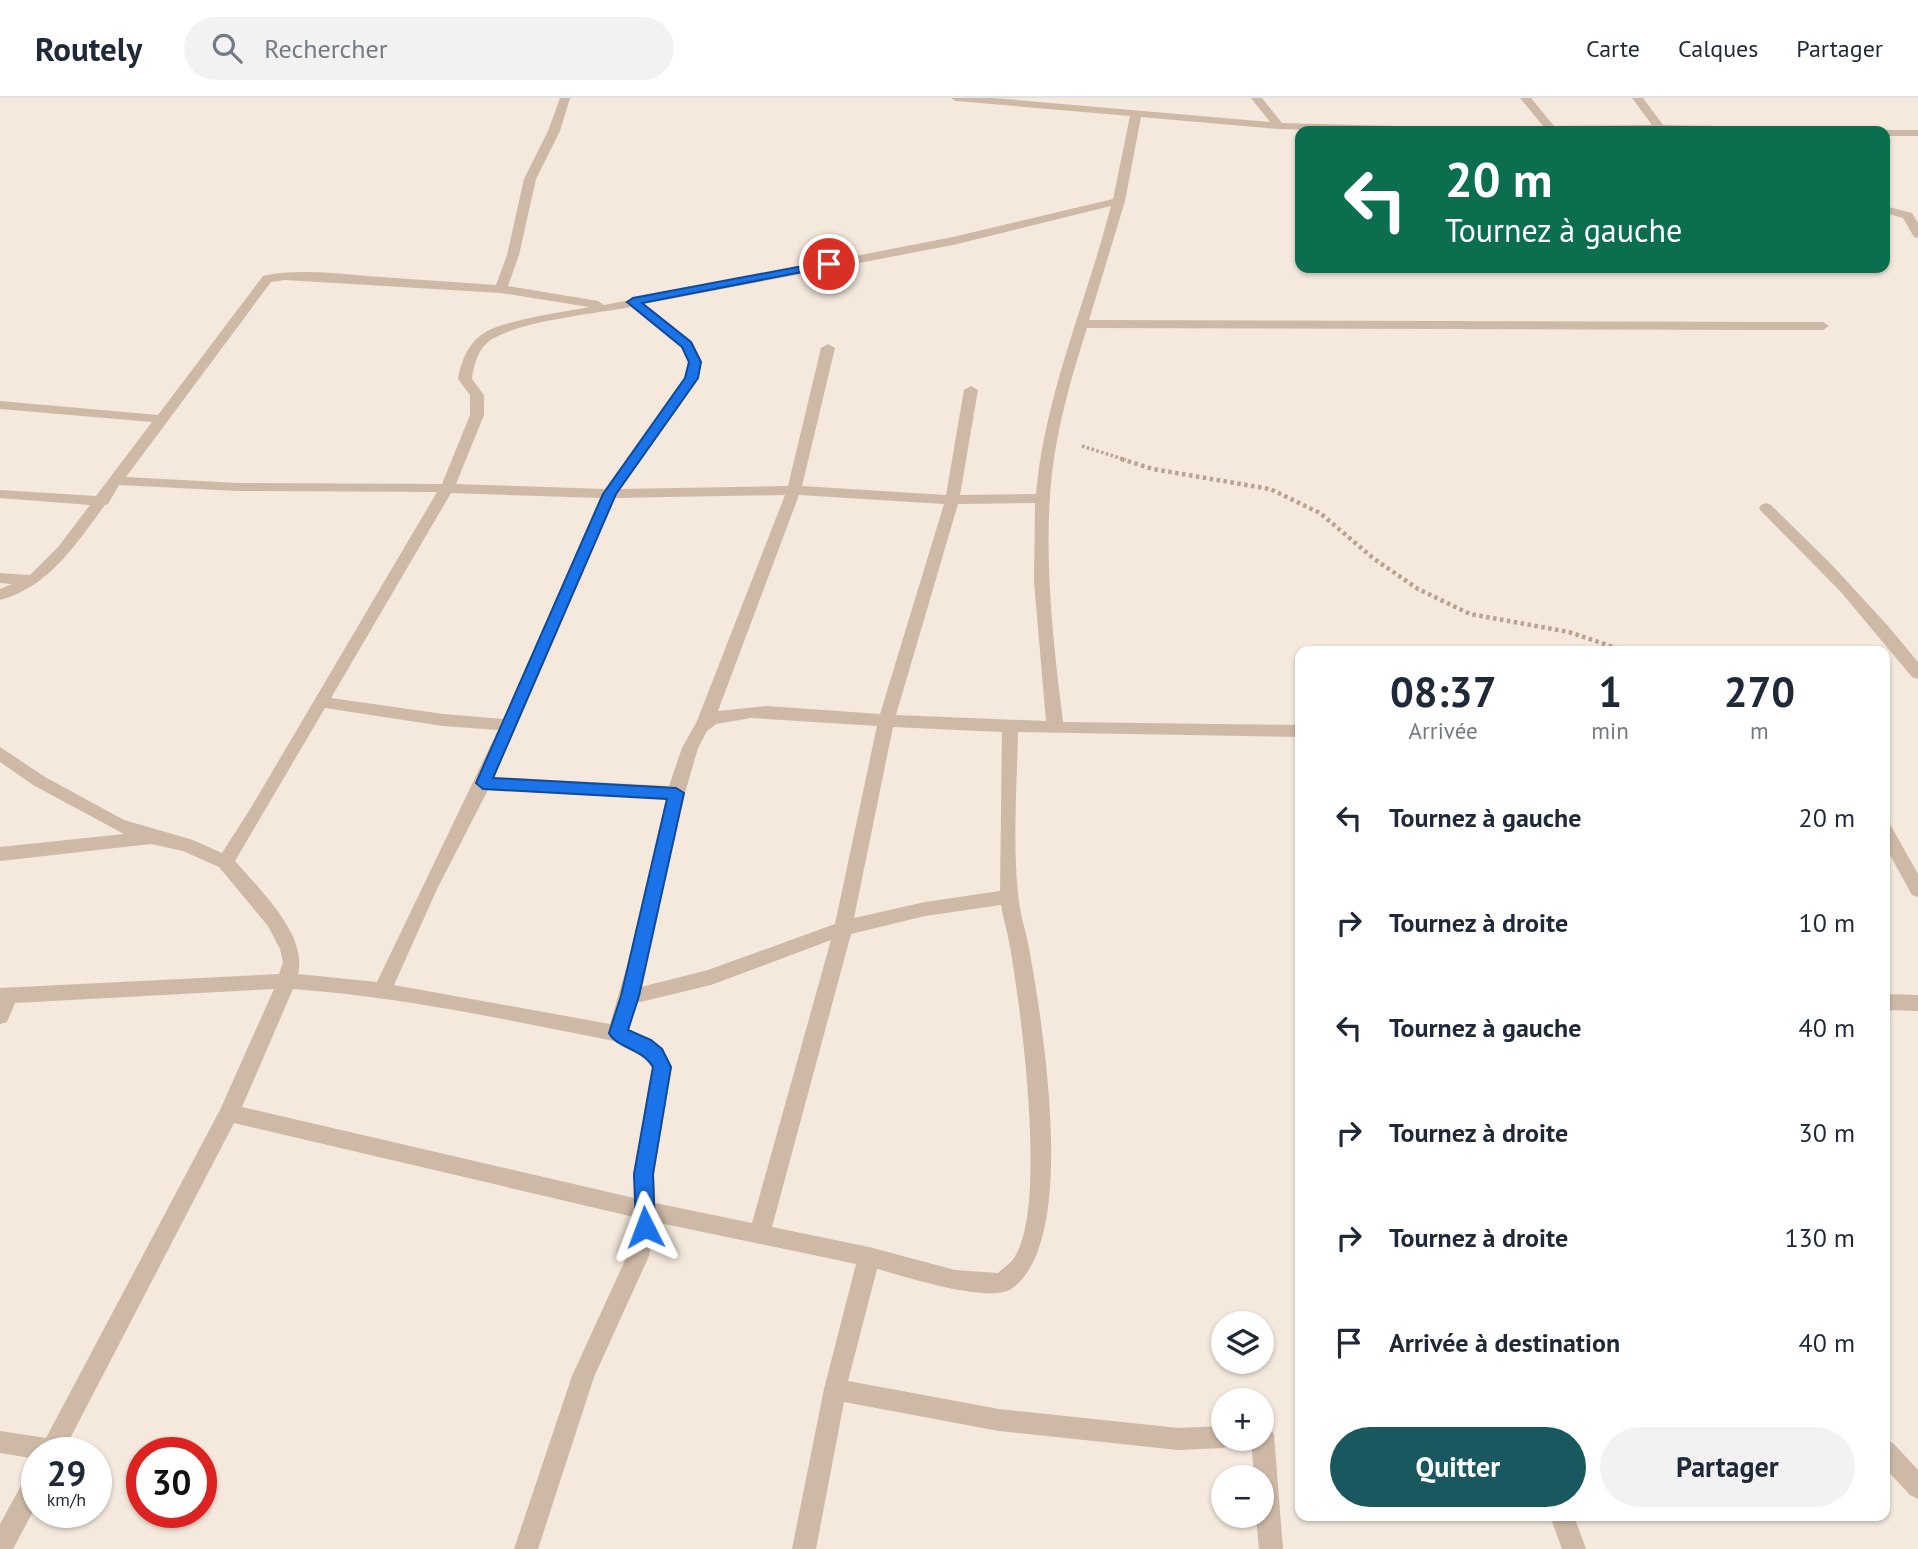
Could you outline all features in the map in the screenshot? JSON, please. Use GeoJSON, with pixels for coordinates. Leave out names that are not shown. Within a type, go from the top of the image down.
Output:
{"type":"FeatureCollection","features":[{"type":"Feature","properties":{"kind":"street"},"geometry":{"type":"LineString","coordinates":[[501,289],[513,255],[530,180],[554,131],[565,98]]}},
{"type":"Feature","properties":{"kind":"street"},"geometry":{"type":"LineString","coordinates":[[956,98],[1295,126]]}},
{"type":"Feature","properties":{"kind":"street"},"geometry":{"type":"LineString","coordinates":[[1099,111],[1105,98]]}},
{"type":"Feature","properties":{"kind":"street"},"geometry":{"type":"LineString","coordinates":[[1256,98],[1279,126]]}},
{"type":"Feature","properties":{"kind":"street"},"geometry":{"type":"LineString","coordinates":[[1525,98],[1549,126]]}},
{"type":"Feature","properties":{"kind":"street"},"geometry":{"type":"LineString","coordinates":[[1637,98],[1658,126]]}},
{"type":"Feature","properties":{"kind":"street"},"geometry":{"type":"LineString","coordinates":[[1055,727],[1043,626],[1040,550],[1051,436],[1081,324],[1119,201],[1136,113]]}},
{"type":"Feature","properties":{"kind":"street"},"geometry":{"type":"LineString","coordinates":[[1890,133],[1918,133]]}},
{"type":"Feature","properties":{"kind":"street"},"geometry":{"type":"LineString","coordinates":[[225,862],[447,488],[477,415],[477,394],[464,374],[468,359],[488,336],[506,328],[605,307],[953,241],[1119,201]]}},
{"type":"Feature","properties":{"kind":"street"},"geometry":{"type":"LineString","coordinates":[[1890,211],[1908,216],[1918,234]]}},
{"type":"Feature","properties":{"kind":"street"},"geometry":{"type":"LineString","coordinates":[[0,595],[34,580],[57,558],[103,500],[257,289],[270,277],[360,278],[501,289],[605,307]]}},
{"type":"Feature","properties":{"kind":"street"},"geometry":{"type":"LineString","coordinates":[[382,991],[429,887],[483,783],[609,494],[688,385],[694,368],[693,355],[687,345],[633,302]]}},
{"type":"Feature","properties":{"kind":"street"},"geometry":{"type":"LineString","coordinates":[[1081,324],[1823,326]]}},
{"type":"Feature","properties":{"kind":"street"},"geometry":{"type":"LineString","coordinates":[[705,723],[794,490],[828,348]]}},
{"type":"Feature","properties":{"kind":"street"},"geometry":{"type":"LineString","coordinates":[[760,1234],[843,929],[886,722],[952,499],[971,390]]}},
{"type":"Feature","properties":{"kind":"street"},"geometry":{"type":"LineString","coordinates":[[0,405],[161,419]]}},
{"type":"Feature","properties":{"kind":"street"},"geometry":{"type":"LineString","coordinates":[[117,481],[237,487],[447,488],[609,494],[794,490],[952,499],[1044,498]]}},
{"type":"Feature","properties":{"kind":"street"},"geometry":{"type":"LineString","coordinates":[[0,508],[5,494],[103,500]]}},
{"type":"Feature","properties":{"kind":"street"},"geometry":{"type":"LineString","coordinates":[[1766,508],[1807,547],[1886,632],[1918,673]]}},
{"type":"Feature","properties":{"kind":"street"},"geometry":{"type":"LineString","coordinates":[[0,578],[34,580]]}},
{"type":"Feature","properties":{"kind":"street"},"geometry":{"type":"LineString","coordinates":[[320,702],[443,720],[508,725]]}},
{"type":"Feature","properties":{"kind":"street"},"geometry":{"type":"LineString","coordinates":[[618,1033],[630,996],[676,793],[698,730],[718,717],[767,712],[886,722],[1295,732]]}},
{"type":"Feature","properties":{"kind":"street"},"geometry":{"type":"LineString","coordinates":[[229,1112],[644,1210],[869,1257],[955,1280],[1002,1283],[1009,1280],[1021,1266],[1033,1238],[1040,1202],[1042,1138],[1020,953],[1009,897],[1010,726]]}},
{"type":"Feature","properties":{"kind":"street"},"geometry":{"type":"LineString","coordinates":[[0,753],[39,781],[118,825],[151,837],[187,845],[225,862],[275,921],[289,949],[292,962],[287,981],[229,1112],[59,1437]]}},
{"type":"Feature","properties":{"kind":"street"},"geometry":{"type":"LineString","coordinates":[[483,783],[676,793]]}},
{"type":"Feature","properties":{"kind":"street"},"geometry":{"type":"LineString","coordinates":[[0,854],[151,837]]}},
{"type":"Feature","properties":{"kind":"street"},"geometry":{"type":"LineString","coordinates":[[1890,840],[1918,890]]}},
{"type":"Feature","properties":{"kind":"street"},"geometry":{"type":"LineString","coordinates":[[630,996],[686,987],[843,929],[913,910],[1009,897]]}},
{"type":"Feature","properties":{"kind":"street"},"geometry":{"type":"LineString","coordinates":[[0,1016],[4,996],[287,981],[382,991],[618,1033],[645,1045],[655,1054],[662,1067],[644,1174],[645,1227],[638,1256],[583,1376],[526,1549]]}},
{"type":"Feature","properties":{"kind":"street"},"geometry":{"type":"LineString","coordinates":[[1890,1002],[1918,1003]]}},
{"type":"Feature","properties":{"kind":"street"},"geometry":{"type":"LineString","coordinates":[[804,1549],[835,1389],[869,1257]]}},
{"type":"Feature","properties":{"kind":"street"},"geometry":{"type":"LineString","coordinates":[[835,1389],[999,1420],[1178,1439],[1211,1438]]}},
{"type":"Feature","properties":{"kind":"street"},"geometry":{"type":"LineString","coordinates":[[0,1442],[21,1446]]}},
{"type":"Feature","properties":{"kind":"street"},"geometry":{"type":"LineString","coordinates":[[1263,1451],[1271,1549]]}},
{"type":"Feature","properties":{"kind":"street"},"geometry":{"type":"LineString","coordinates":[[1890,1457],[1918,1488]]}},
{"type":"Feature","properties":{"kind":"street"},"geometry":{"type":"LineString","coordinates":[[0,1549],[21,1509]]}},
{"type":"Feature","properties":{"kind":"street"},"geometry":{"type":"LineString","coordinates":[[1564,1521],[1574,1549]]}},
{"type":"Feature","properties":{"kind":"path"},"geometry":{"type":"LineString","coordinates":[[1051,436],[1153,469],[1270,489],[1321,513],[1373,558],[1418,589],[1470,614],[1569,632],[1610,646]]}},
{"type":"Feature","properties":{"kind":"route"},"geometry":{"type":"LineString","coordinates":[[645,1227],[644,1174],[663,1073],[659,1060],[645,1045],[618,1033],[630,996],[676,793],[483,783],[609,494],[691,378],[695,362],[687,345],[677,334],[633,302],[829,264]]}}]}
